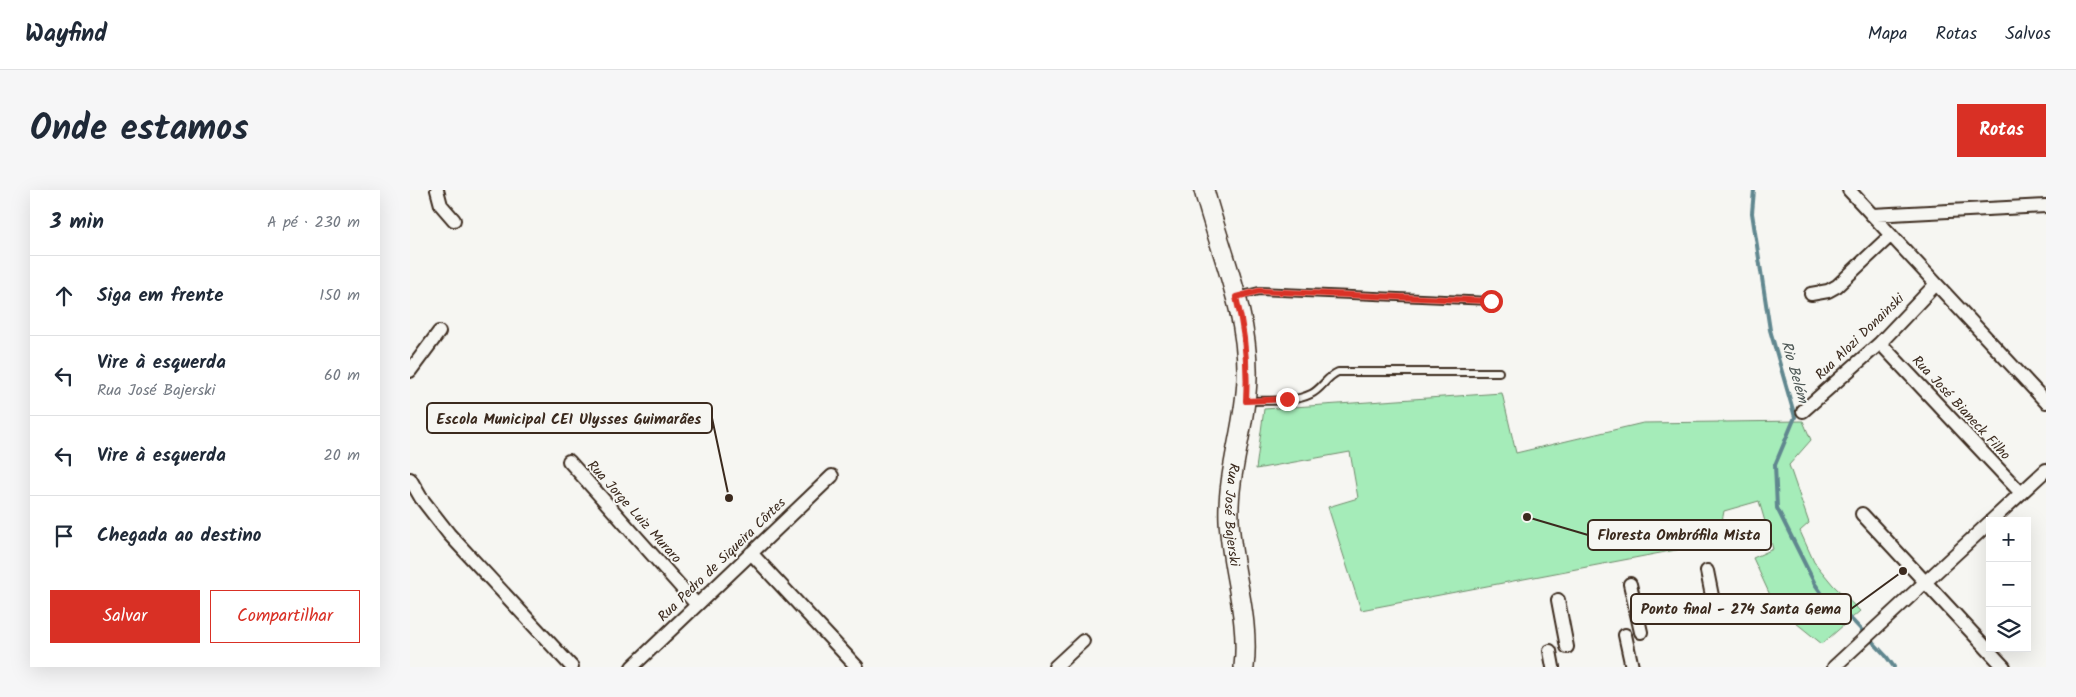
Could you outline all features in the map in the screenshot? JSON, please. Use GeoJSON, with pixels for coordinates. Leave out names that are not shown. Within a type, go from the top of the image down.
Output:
{"type":"FeatureCollection","features":[{"type":"Feature","properties":{"kind":"main road","name":"Rua José Bajerski"},"geometry":{"type":"LineString","coordinates":[[1204,190],[1236,297],[1245,336],[1248,375],[1246,401],[1231,489],[1229,521],[1244,624],[1244,667]]}},
{"type":"Feature","properties":{"kind":"street"},"geometry":{"type":"LineString","coordinates":[[437,190],[441,205],[454,220]]}},
{"type":"Feature","properties":{"kind":"street"},"geometry":{"type":"LineString","coordinates":[[1850,190],[2046,402]]}},
{"type":"Feature","properties":{"kind":"street"},"geometry":{"type":"LineString","coordinates":[[1872,214],[2046,206]]}},
{"type":"Feature","properties":{"kind":"street"},"geometry":{"type":"LineString","coordinates":[[1811,294],[1828,291],[1837,286],[1891,235]]}},
{"type":"Feature","properties":{"kind":"street","name":"Rua Alozi Donainski"},"geometry":{"type":"LineString","coordinates":[[1803,411],[1880,343],[1936,284]]}},
{"type":"Feature","properties":{"kind":"street"},"geometry":{"type":"LineString","coordinates":[[410,371],[439,332]]}},
{"type":"Feature","properties":{"kind":"street","name":"Rua José Bianeck Filho"},"geometry":{"type":"LineString","coordinates":[[1880,343],[2020,493]]}},
{"type":"Feature","properties":{"kind":"street","name":"Rua Jorge Luiz Muraro"},"geometry":{"type":"LineString","coordinates":[[569,461],[697,605]]}},
{"type":"Feature","properties":{"kind":"street"},"geometry":{"type":"LineString","coordinates":[[1994,517],[2046,470]]}},
{"type":"Feature","properties":{"kind":"street","name":"Rua Pedro de Siqueira Côrtes"},"geometry":{"type":"LineString","coordinates":[[632,667],[832,476]]}},
{"type":"Feature","properties":{"kind":"street"},"geometry":{"type":"LineString","coordinates":[[410,479],[421,498],[449,534],[572,667]]}},
{"type":"Feature","properties":{"kind":"street"},"geometry":{"type":"LineString","coordinates":[[1862,514],[2004,667]]}},
{"type":"Feature","properties":{"kind":"street"},"geometry":{"type":"LineString","coordinates":[[1834,667],[1986,525]]}},
{"type":"Feature","properties":{"kind":"street"},"geometry":{"type":"LineString","coordinates":[[750,554],[857,667]]}},
{"type":"Feature","properties":{"kind":"street"},"geometry":{"type":"LineString","coordinates":[[1707,571],[1716,616]]}},
{"type":"Feature","properties":{"kind":"street"},"geometry":{"type":"LineString","coordinates":[[1630,584],[1641,632]]}},
{"type":"Feature","properties":{"kind":"street"},"geometry":{"type":"LineString","coordinates":[[1558,600],[1567,647]]}},
{"type":"Feature","properties":{"kind":"street"},"geometry":{"type":"LineString","coordinates":[[1625,635],[1632,667]]}},
{"type":"Feature","properties":{"kind":"street"},"geometry":{"type":"LineString","coordinates":[[1055,667],[1083,641]]}},
{"type":"Feature","properties":{"kind":"street"},"geometry":{"type":"LineString","coordinates":[[1550,651],[1553,667]]}},
{"type":"Feature","properties":{"kind":"lane"},"geometry":{"type":"LineString","coordinates":[[1236,297],[1259,291],[1491,301]]}},
{"type":"Feature","properties":{"kind":"lane"},"geometry":{"type":"LineString","coordinates":[[1246,401],[1287,399],[1310,395],[1317,391],[1328,378],[1338,372],[1499,372]]}},
{"type":"Feature","properties":{"kind":"green space"},"geometry":{"type":"Polygon","coordinates":[[[1502,393],[1516,453],[1643,423],[1803,421],[1811,440],[1789,465],[1809,523],[1800,531],[1814,562],[1833,585],[1860,611],[1822,644],[1775,606],[1753,558],[1773,549],[1759,501],[1724,511],[1718,542],[1361,610],[1328,507],[1358,498],[1350,452],[1256,469],[1264,409],[1502,393]]]}},
{"type":"Feature","properties":{"kind":"waterway","name":"Rio Belém"},"geometry":{"type":"LineString","coordinates":[[1754,190],[1752,213],[1770,330],[1795,417],[1775,465],[1777,508],[1815,584],[1824,597],[1853,621],[1894,667]]}},
{"type":"Feature","properties":{"kind":"place","name":"Escola Municipal CEI Ulysses Guimarães"},"geometry":{"type":"Point","coordinates":[729,498]}},
{"type":"Feature","properties":{"kind":"place","name":"Floresta Ombrófila Mista"},"geometry":{"type":"Point","coordinates":[1527,517]}},
{"type":"Feature","properties":{"kind":"place","name":"Ponto final - 274 Santa Gema"},"geometry":{"type":"Point","coordinates":[1903,571]}},
{"type":"Feature","properties":{"kind":"route"},"geometry":{"type":"LineString","coordinates":[[1287,399],[1246,401],[1248,375],[1245,336],[1236,297],[1259,291],[1491,301]]}}]}
